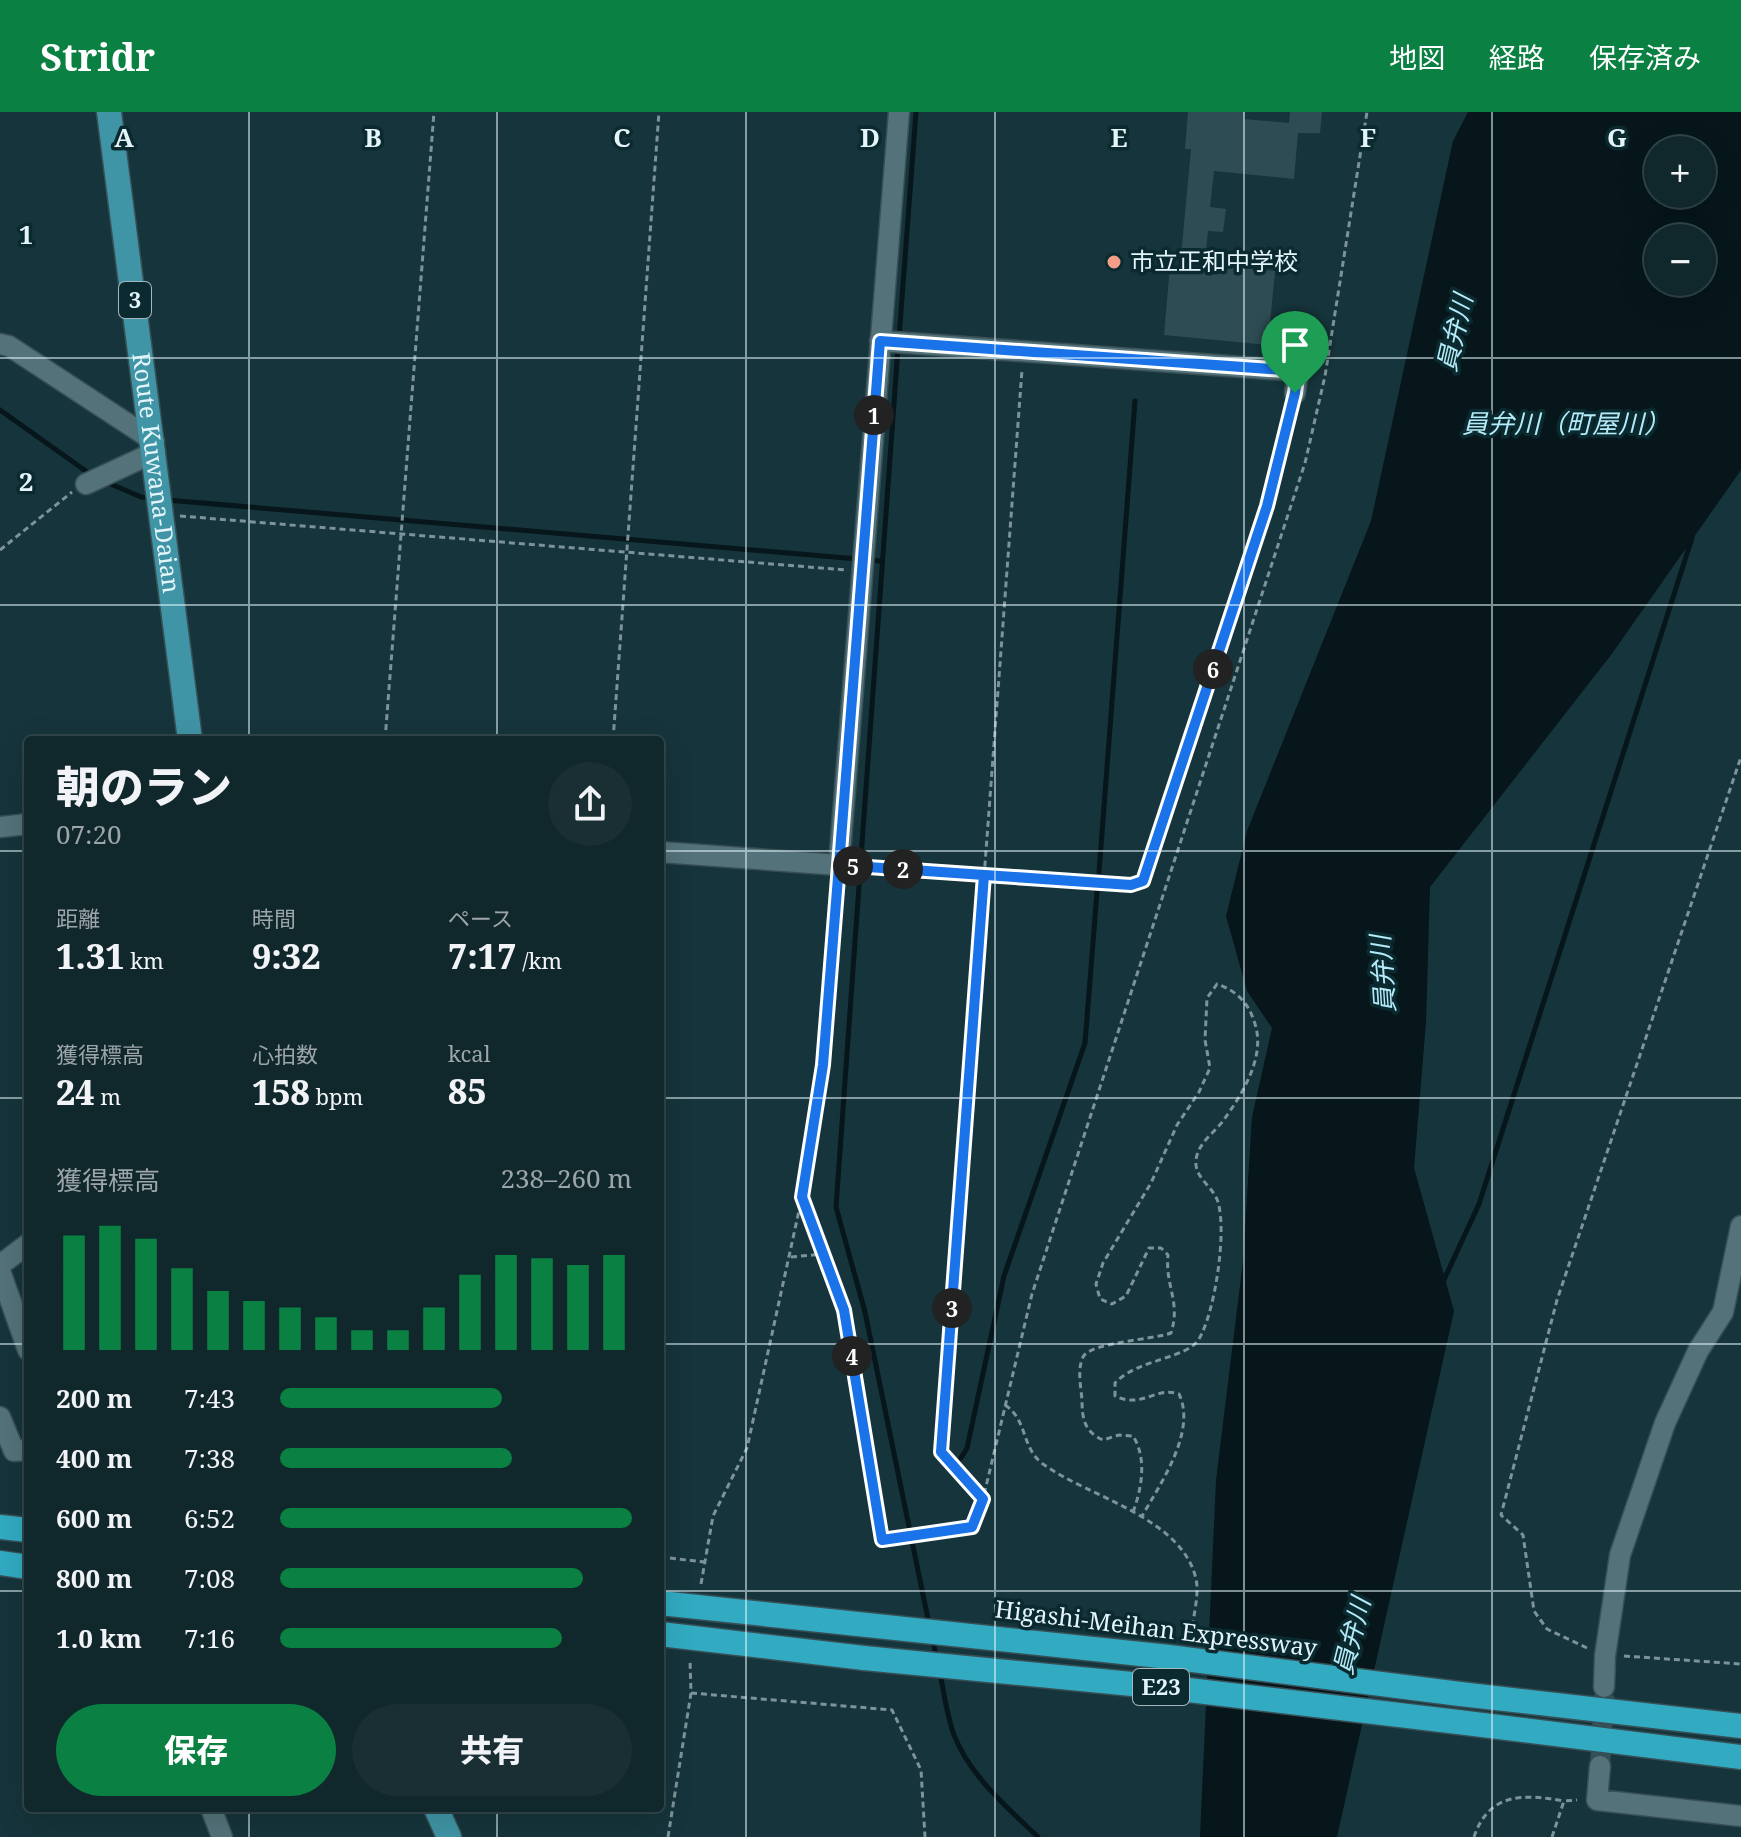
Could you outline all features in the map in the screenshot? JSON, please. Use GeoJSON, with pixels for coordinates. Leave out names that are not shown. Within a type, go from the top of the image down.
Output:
{"type":"FeatureCollection","features":[{"type":"Feature","properties":{"kind":"highway"},"geometry":{"type":"LineString","coordinates":[[0,1527],[24,1530]]}},
{"type":"Feature","properties":{"kind":"highway"},"geometry":{"type":"LineString","coordinates":[[0,1563],[24,1566]]}},
{"type":"Feature","properties":{"kind":"highway","name":"Higashi-Meihan Expressway"},"geometry":{"type":"LineString","coordinates":[[664,1603],[1169,1657],[1741,1726]]}},
{"type":"Feature","properties":{"kind":"highway","name":"E23"},"geometry":{"type":"LineString","coordinates":[[664,1634],[864,1658],[1163,1687],[1741,1757]]}},
{"type":"Feature","properties":{"kind":"main road","name":"Route Kuwana-Daian"},"geometry":{"type":"LineString","coordinates":[[109,112],[155,446],[190,736]]}},
{"type":"Feature","properties":{"kind":"main road"},"geometry":{"type":"LineString","coordinates":[[438,1812],[449,1837]]}},
{"type":"Feature","properties":{"kind":"street"},"geometry":{"type":"LineString","coordinates":[[664,852],[839,865],[863,547],[893,342],[899,112]]}},
{"type":"Feature","properties":{"kind":"street"},"geometry":{"type":"LineString","coordinates":[[893,342],[1298,371],[1295,393]]}},
{"type":"Feature","properties":{"kind":"street"},"geometry":{"type":"LineString","coordinates":[[0,344],[9,346],[155,446],[86,484]]}},
{"type":"Feature","properties":{"kind":"street"},"geometry":{"type":"LineString","coordinates":[[0,827],[24,824]]}},
{"type":"Feature","properties":{"kind":"street"},"geometry":{"type":"LineString","coordinates":[[1604,1687],[1605,1656],[1620,1555],[1665,1423],[1698,1351],[1723,1312],[1741,1226]]}},
{"type":"Feature","properties":{"kind":"street"},"geometry":{"type":"LineString","coordinates":[[24,1247],[0,1268],[24,1338]]}},
{"type":"Feature","properties":{"kind":"street"},"geometry":{"type":"LineString","coordinates":[[0,1417],[14,1451]]}},
{"type":"Feature","properties":{"kind":"street"},"geometry":{"type":"LineString","coordinates":[[1600,1766],[1597,1800],[1741,1816]]}},
{"type":"Feature","properties":{"kind":"street"},"geometry":{"type":"LineString","coordinates":[[213,1812],[222,1837]]}},
{"type":"Feature","properties":{"kind":"path"},"geometry":{"type":"LineString","coordinates":[[385,736],[434,112]]}},
{"type":"Feature","properties":{"kind":"path"},"geometry":{"type":"LineString","coordinates":[[613,736],[659,112]]}},
{"type":"Feature","properties":{"kind":"path"},"geometry":{"type":"LineString","coordinates":[[802,1197],[844,1310],[882,1540],[972,1527],[983,1499],[1032,1294],[1305,463],[1325,376],[1367,112]]}},
{"type":"Feature","properties":{"kind":"path"},"geometry":{"type":"LineString","coordinates":[[983,1499],[941,1452],[1023,351]]}},
{"type":"Feature","properties":{"kind":"path"},"geometry":{"type":"LineString","coordinates":[[701,1584],[713,1516],[747,1448],[802,1197],[823,1065],[839,865],[1131,885],[1143,881],[1267,506],[1295,393]]}},
{"type":"Feature","properties":{"kind":"path"},"geometry":{"type":"LineString","coordinates":[[0,550],[86,484]]}},
{"type":"Feature","properties":{"kind":"path"},"geometry":{"type":"LineString","coordinates":[[162,505],[400,532],[862,570]]}},
{"type":"Feature","properties":{"kind":"path"},"geometry":{"type":"LineString","coordinates":[[1741,757],[1557,1300],[1501,1515],[1523,1535],[1534,1611],[1547,1629],[1605,1656],[1741,1664]]}},
{"type":"Feature","properties":{"kind":"path"},"geometry":{"type":"LineString","coordinates":[[1133,1512],[1140,1494],[1143,1452],[1133,1436],[1119,1435],[1103,1440],[1090,1435],[1082,1419],[1080,1375],[1083,1356],[1094,1347],[1152,1340],[1171,1333],[1177,1313],[1166,1273],[1168,1255],[1161,1248],[1149,1248],[1140,1259],[1126,1296],[1112,1304],[1100,1299],[1096,1284],[1103,1263],[1151,1183],[1177,1125],[1210,1068],[1205,1040],[1207,998],[1217,984],[1232,989],[1250,1009],[1259,1034],[1257,1057],[1222,1122],[1200,1146],[1195,1163],[1199,1177],[1210,1186],[1218,1203],[1221,1231],[1216,1280],[1204,1328],[1197,1342],[1181,1353],[1142,1364],[1125,1372],[1115,1383],[1115,1396],[1126,1401],[1141,1401],[1169,1391],[1179,1394],[1185,1408],[1186,1422],[1177,1445],[1141,1518]]}},
{"type":"Feature","properties":{"kind":"path"},"geometry":{"type":"LineString","coordinates":[[790,1257],[823,1254]]}},
{"type":"Feature","properties":{"kind":"path"},"geometry":{"type":"LineString","coordinates":[[1005,1405],[1016,1412],[1028,1449],[1042,1464],[1133,1512],[1165,1534],[1191,1560],[1197,1583],[1191,1621],[1192,1649]]}},
{"type":"Feature","properties":{"kind":"path"},"geometry":{"type":"LineString","coordinates":[[664,1557],[705,1562]]}},
{"type":"Feature","properties":{"kind":"path"},"geometry":{"type":"LineString","coordinates":[[668,1837],[691,1693],[690,1660]]}},
{"type":"Feature","properties":{"kind":"path"},"geometry":{"type":"LineString","coordinates":[[691,1693],[892,1710],[921,1770],[925,1837]]}},
{"type":"Feature","properties":{"kind":"path"},"geometry":{"type":"LineString","coordinates":[[1474,1837],[1478,1825],[1498,1801],[1527,1794],[1564,1801],[1597,1800]]}},
{"type":"Feature","properties":{"kind":"path"},"geometry":{"type":"LineString","coordinates":[[1552,1837],[1564,1801]]}},
{"type":"Feature","properties":{"kind":"water","name":"員弁川（町屋川）"},"geometry":{"type":"Polygon","coordinates":[[[1468,112],[1741,112],[1741,470],[1611,655],[1430,887],[1426,1022],[1414,1168],[1454,1311],[1337,1837],[1200,1837],[1216,1480],[1243,1261],[1252,1117],[1272,1028],[1247,991],[1226,916],[1247,831],[1371,521],[1453,141],[1468,112]]]}},
{"type":"Feature","properties":{"kind":"building"},"geometry":{"type":"Polygon","coordinates":[[[1188,112],[1245,112],[1244,119],[1289,123],[1290,112],[1322,112],[1320,133],[1298,133],[1294,179],[1214,171],[1210,207],[1226,209],[1223,232],[1208,231],[1205,264],[1275,271],[1268,345],[1164,335],[1170,266],[1180,267],[1191,149],[1185,149],[1188,112]]]}},
{"type":"Feature","properties":{"kind":"waterway"},"geometry":{"type":"LineString","coordinates":[[899,338],[916,112]]}},
{"type":"Feature","properties":{"kind":"waterway"},"geometry":{"type":"LineString","coordinates":[[861,857],[898,348]]}},
{"type":"Feature","properties":{"kind":"waterway"},"geometry":{"type":"LineString","coordinates":[[1099,872],[1135,401]]}},
{"type":"Feature","properties":{"kind":"waterway"},"geometry":{"type":"LineString","coordinates":[[0,410],[90,474]]}},
{"type":"Feature","properties":{"kind":"waterway"},"geometry":{"type":"LineString","coordinates":[[106,482],[141,497],[153,498]]}},
{"type":"Feature","properties":{"kind":"waterway"},"geometry":{"type":"LineString","coordinates":[[167,500],[858,559]]}},
{"type":"Feature","properties":{"kind":"waterway"},"geometry":{"type":"LineString","coordinates":[[1443,1282],[1479,1204],[1692,538]]}},
{"type":"Feature","properties":{"kind":"waterway"},"geometry":{"type":"LineString","coordinates":[[868,560],[882,561]]}},
{"type":"Feature","properties":{"kind":"waterway"},"geometry":{"type":"LineString","coordinates":[[860,872],[836,1207],[865,1312],[929,1624]]}},
{"type":"Feature","properties":{"kind":"waterway"},"geometry":{"type":"LineString","coordinates":[[961,1458],[967,1448],[1004,1276],[1085,1043],[1097,892]]}},
{"type":"Feature","properties":{"kind":"waterway"},"geometry":{"type":"LineString","coordinates":[[932,1638],[937,1659]]}},
{"type":"Feature","properties":{"kind":"waterway"},"geometry":{"type":"LineString","coordinates":[[940,1673],[949,1720],[961,1750],[990,1790],[1038,1837]]}},
{"type":"Feature","properties":{"kind":"tunnel"},"geometry":{"type":"LineString","coordinates":[[1600,1766],[1604,1695]]}},
{"type":"Feature","properties":{"kind":"place","name":"市立正和中学校"},"geometry":{"type":"Point","coordinates":[1114,262]}},
{"type":"Feature","properties":{"kind":"route"},"geometry":{"type":"LineString","coordinates":[[1295,393],[1267,506],[1143,881],[1131,885],[839,865],[823,1065],[802,1197],[844,1310],[882,1540],[972,1527],[983,1499],[941,1452],[984,875],[839,865],[880,341],[1298,371],[1295,393]]}},
{"type":"Feature","properties":{"kind":"water label","name":"員弁川"},"geometry":{"type":"Point","coordinates":[1455,333]}},
{"type":"Feature","properties":{"kind":"water label","name":"員弁川"},"geometry":{"type":"Point","coordinates":[1383,974]}},
{"type":"Feature","properties":{"kind":"water label","name":"員弁川"},"geometry":{"type":"Point","coordinates":[1352,1636]}}]}
